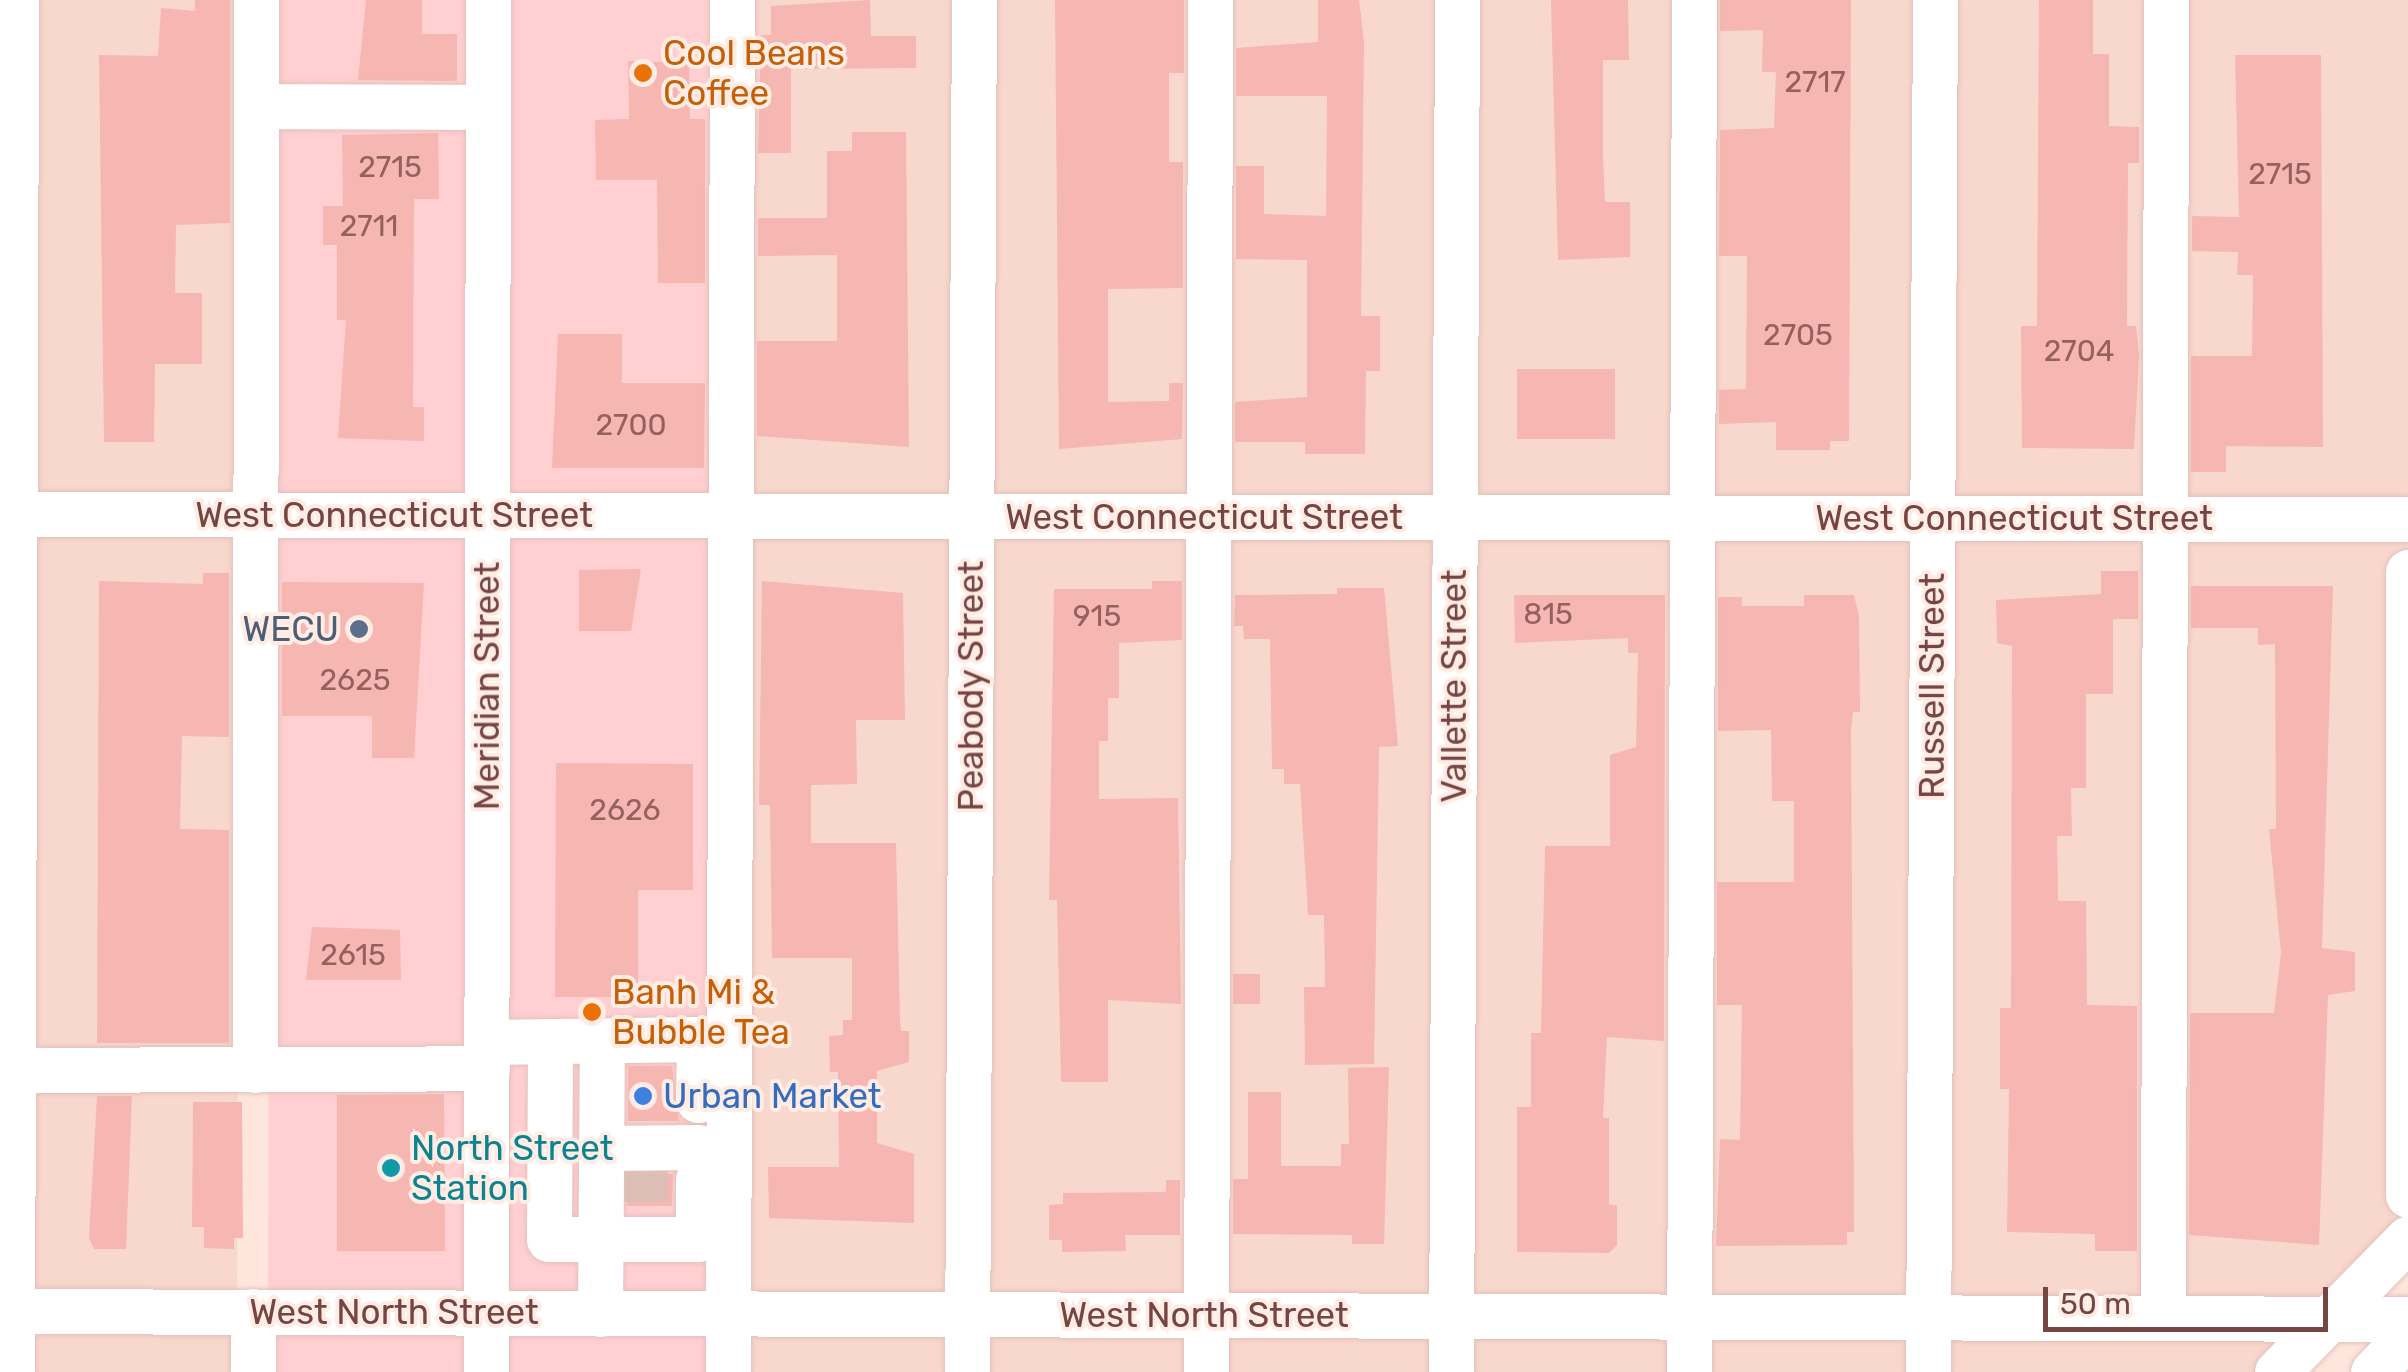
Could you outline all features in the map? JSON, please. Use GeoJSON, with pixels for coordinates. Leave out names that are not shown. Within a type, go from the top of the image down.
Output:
{"type":"FeatureCollection","features":[{"type":"Feature","properties":{"kind":"street"},"geometry":{"type":"LineString","coordinates":[[12,1372],[6,1311],[7,514],[16,0]]}},
{"type":"Feature","properties":{"kind":"street"},"geometry":{"type":"LineString","coordinates":[[255,1070],[256,0]]}},
{"type":"Feature","properties":{"kind":"street","name":"Meridian Street"},"geometry":{"type":"LineString","coordinates":[[486,1372],[488,0]]}},
{"type":"Feature","properties":{"kind":"street"},"geometry":{"type":"LineString","coordinates":[[712,1313],[731,516],[732,0]]}},
{"type":"Feature","properties":{"kind":"street","name":"Peabody Street"},"geometry":{"type":"LineString","coordinates":[[967,1372],[974,0]]}},
{"type":"Feature","properties":{"kind":"street"},"geometry":{"type":"LineString","coordinates":[[1206,1372],[1210,0]]}},
{"type":"Feature","properties":{"kind":"street","name":"Vallette Street"},"geometry":{"type":"LineString","coordinates":[[1451,1372],[1457,0]]}},
{"type":"Feature","properties":{"kind":"street"},"geometry":{"type":"LineString","coordinates":[[1689,1372],[1694,0]]}},
{"type":"Feature","properties":{"kind":"street","name":"Russell Street"},"geometry":{"type":"LineString","coordinates":[[1928,1372],[1935,0]]}},
{"type":"Feature","properties":{"kind":"street"},"geometry":{"type":"LineString","coordinates":[[2162,1318],[2166,0]]}},
{"type":"Feature","properties":{"kind":"street"},"geometry":{"type":"LineString","coordinates":[[256,106],[488,107]]}},
{"type":"Feature","properties":{"kind":"street","name":"West Connecticut Street"},"geometry":{"type":"LineString","coordinates":[[7,514],[2408,519]]}},
{"type":"Feature","properties":{"kind":"street"},"geometry":{"type":"LineString","coordinates":[[2408,572],[2408,1195]]}},
{"type":"Feature","properties":{"kind":"street"},"geometry":{"type":"LineString","coordinates":[[7,1070],[255,1070],[487,1056],[550,1041],[699,1039],[698,1239],[728,1372]]}},
{"type":"Feature","properties":{"kind":"street"},"geometry":{"type":"LineString","coordinates":[[600,1314],[631,1228],[630,1151],[602,1040]]}},
{"type":"Feature","properties":{"kind":"street"},"geometry":{"type":"LineString","coordinates":[[550,1041],[549,1238],[631,1228],[698,1239]]}},
{"type":"Feature","properties":{"kind":"street"},"geometry":{"type":"LineString","coordinates":[[630,1151],[698,1147]]}},
{"type":"Feature","properties":{"kind":"street"},"geometry":{"type":"LineString","coordinates":[[486,1199],[549,1200]]}},
{"type":"Feature","properties":{"kind":"street"},"geometry":{"type":"LineString","coordinates":[[2276,1372],[2408,1238]]}},
{"type":"Feature","properties":{"kind":"street","name":"West North Street"},"geometry":{"type":"LineString","coordinates":[[6,1311],[2408,1319]]}},
{"type":"Feature","properties":{"kind":"street"},"geometry":{"type":"LineString","coordinates":[[253,1311],[253,1372]]}},
{"type":"Feature","properties":{"kind":"street"},"geometry":{"type":"LineString","coordinates":[[2373,1372],[2408,1336]]}},
{"type":"Feature","properties":{"kind":"shaded area"},"geometry":{"type":"Polygon","coordinates":[[[0,0],[240,0],[237,1372],[0,1372],[0,0]]]}},
{"type":"Feature","properties":{"kind":"shaded area"},"geometry":{"type":"Polygon","coordinates":[[[271,0],[723,0],[722,1372],[268,1372],[271,0]]]}},
{"type":"Feature","properties":{"kind":"shaded area"},"geometry":{"type":"Polygon","coordinates":[[[747,0],[2408,0],[2408,1219],[2255,1372],[742,1372],[747,0]]]}},
{"type":"Feature","properties":{"kind":"building"},"geometry":{"type":"Polygon","coordinates":[[[195,0],[230,0],[230,223],[176,225],[175,293],[202,293],[202,364],[155,364],[154,442],[104,442],[99,55],[158,56],[161,8],[195,11],[195,0]]]}},
{"type":"Feature","properties":{"kind":"building"},"geometry":{"type":"Polygon","coordinates":[[[366,0],[422,0],[422,34],[457,34],[457,81],[358,80],[366,0]]]}},
{"type":"Feature","properties":{"kind":"building"},"geometry":{"type":"Polygon","coordinates":[[[870,0],[871,36],[916,36],[916,68],[791,69],[791,153],[758,153],[761,35],[771,35],[771,6],[870,0]]]}},
{"type":"Feature","properties":{"kind":"building"},"geometry":{"type":"Polygon","coordinates":[[[1055,0],[1184,0],[1184,73],[1169,73],[1169,162],[1183,162],[1183,288],[1108,289],[1108,402],[1169,401],[1169,383],[1183,383],[1182,439],[1059,449],[1055,0]]]}},
{"type":"Feature","properties":{"kind":"building"},"geometry":{"type":"Polygon","coordinates":[[[1318,0],[1359,0],[1364,42],[1361,316],[1380,316],[1380,371],[1366,371],[1365,454],[1305,454],[1305,442],[1235,442],[1235,402],[1307,397],[1307,260],[1236,259],[1236,166],[1264,166],[1264,214],[1326,216],[1327,96],[1236,96],[1236,48],[1318,42],[1318,0]]]}},
{"type":"Feature","properties":{"kind":"building"},"geometry":{"type":"Polygon","coordinates":[[[1551,0],[1628,0],[1629,60],[1603,60],[1603,156],[1605,202],[1630,202],[1630,257],[1558,260],[1551,0]]]}},
{"type":"Feature","properties":{"kind":"building"},"geometry":{"type":"Polygon","coordinates":[[[1720,0],[1851,0],[1849,441],[1830,441],[1830,450],[1776,450],[1776,422],[1719,424],[1719,390],[1746,389],[1747,256],[1719,256],[1720,130],[1774,128],[1776,72],[1762,72],[1763,30],[1720,31],[1720,0]]]}},
{"type":"Feature","properties":{"kind":"building"},"geometry":{"type":"Polygon","coordinates":[[[2039,0],[2093,0],[2093,54],[2109,54],[2109,126],[2139,127],[2139,163],[2128,163],[2127,326],[2136,326],[2139,356],[2134,449],[2022,448],[2021,326],[2037,326],[2039,0]]]}},
{"type":"Feature","properties":{"kind":"building"},"geometry":{"type":"Polygon","coordinates":[[[2235,55],[2321,55],[2323,447],[2226,446],[2226,472],[2191,472],[2191,356],[2252,356],[2253,275],[2237,275],[2238,252],[2192,251],[2192,216],[2239,217],[2235,55]]]}},
{"type":"Feature","properties":{"kind":"building"},"geometry":{"type":"Polygon","coordinates":[[[628,61],[689,63],[690,119],[705,119],[705,283],[658,283],[657,180],[596,180],[595,120],[629,119],[628,61]]]}},
{"type":"Feature","properties":{"kind":"building"},"geometry":{"type":"Polygon","coordinates":[[[852,132],[906,132],[909,447],[757,436],[757,341],[837,341],[837,255],[758,256],[758,218],[827,218],[827,151],[852,151],[852,132]]]}},
{"type":"Feature","properties":{"kind":"building"},"geometry":{"type":"Polygon","coordinates":[[[438,133],[439,199],[414,199],[413,407],[424,407],[424,441],[338,438],[346,320],[337,320],[337,245],[323,245],[323,206],[343,206],[342,135],[438,133]]]}},
{"type":"Feature","properties":{"kind":"building"},"geometry":{"type":"Polygon","coordinates":[[[558,334],[622,334],[622,383],[705,383],[704,468],[552,468],[558,334]]]}},
{"type":"Feature","properties":{"kind":"building"},"geometry":{"type":"Polygon","coordinates":[[[1517,369],[1615,369],[1615,439],[1517,439],[1517,369]]]}},
{"type":"Feature","properties":{"kind":"building"},"geometry":{"type":"Polygon","coordinates":[[[641,569],[631,631],[579,631],[579,570],[641,569]]]}},
{"type":"Feature","properties":{"kind":"building"},"geometry":{"type":"Polygon","coordinates":[[[2101,571],[2138,571],[2138,619],[2113,619],[2113,694],[2086,694],[2086,788],[2071,788],[2072,836],[2057,836],[2058,901],[2086,901],[2087,1005],[2137,1006],[2137,1251],[2095,1251],[2095,1234],[2007,1232],[2009,1089],[2000,1089],[2000,1008],[2011,1008],[2012,646],[1997,643],[1996,600],[2101,594],[2101,571]]]}},
{"type":"Feature","properties":{"kind":"building"},"geometry":{"type":"Polygon","coordinates":[[[203,573],[229,573],[229,737],[182,736],[180,829],[229,830],[229,1043],[97,1043],[99,581],[203,584],[203,573]]]}},
{"type":"Feature","properties":{"kind":"building"},"geometry":{"type":"Polygon","coordinates":[[[762,581],[903,593],[905,720],[856,720],[857,784],[811,785],[811,843],[896,843],[900,1019],[901,1031],[909,1031],[909,1062],[877,1071],[877,1143],[914,1154],[914,1223],[769,1218],[768,1167],[839,1167],[838,1072],[830,1072],[829,1036],[843,1035],[843,1020],[852,1020],[852,958],[772,958],[770,805],[759,805],[762,581]]]}},
{"type":"Feature","properties":{"kind":"building"},"geometry":{"type":"Polygon","coordinates":[[[1152,581],[1182,581],[1182,640],[1119,643],[1119,698],[1108,698],[1108,741],[1099,741],[1099,799],[1178,798],[1181,1004],[1108,1000],[1108,1082],[1061,1082],[1057,900],[1049,900],[1054,589],[1152,589],[1152,581]]]}},
{"type":"Feature","properties":{"kind":"building"},"geometry":{"type":"Polygon","coordinates":[[[282,582],[424,583],[414,758],[372,758],[372,716],[282,716],[282,582]]]}},
{"type":"Feature","properties":{"kind":"building"},"geometry":{"type":"Polygon","coordinates":[[[2191,586],[2333,586],[2322,948],[2355,952],[2355,991],[2328,995],[2319,1245],[2189,1235],[2190,1013],[2274,1013],[2281,953],[2269,829],[2276,829],[2275,644],[2258,645],[2258,628],[2191,628],[2191,586]]]}},
{"type":"Feature","properties":{"kind":"building"},"geometry":{"type":"Polygon","coordinates":[[[1337,588],[1384,588],[1398,746],[1379,747],[1374,1064],[1305,1065],[1304,987],[1325,987],[1324,915],[1308,915],[1300,784],[1284,784],[1284,769],[1272,769],[1270,639],[1244,639],[1243,626],[1234,626],[1235,595],[1337,594],[1337,588]]]}},
{"type":"Feature","properties":{"kind":"building"},"geometry":{"type":"Polygon","coordinates":[[[1514,595],[1665,595],[1664,1041],[1607,1037],[1603,1118],[1609,1118],[1609,1205],[1617,1205],[1617,1245],[1609,1253],[1517,1252],[1517,1107],[1531,1107],[1531,1033],[1541,1033],[1545,846],[1610,846],[1610,755],[1636,747],[1638,653],[1628,653],[1628,638],[1515,643],[1514,595]]]}},
{"type":"Feature","properties":{"kind":"building"},"geometry":{"type":"Polygon","coordinates":[[[1804,595],[1854,595],[1859,616],[1860,712],[1853,712],[1851,731],[1854,1232],[1847,1232],[1847,1245],[1716,1246],[1720,1139],[1740,1140],[1742,1005],[1717,1005],[1717,882],[1794,882],[1794,801],[1772,801],[1771,730],[1718,731],[1718,597],[1742,597],[1742,606],[1804,606],[1804,595]]]}},
{"type":"Feature","properties":{"kind":"building"},"geometry":{"type":"Polygon","coordinates":[[[556,763],[693,764],[693,890],[638,890],[638,997],[555,997],[556,763]]]}},
{"type":"Feature","properties":{"kind":"building"},"geometry":{"type":"Polygon","coordinates":[[[312,927],[400,930],[401,980],[306,980],[312,927]]]}},
{"type":"Feature","properties":{"kind":"building"},"geometry":{"type":"Polygon","coordinates":[[[1233,974],[1260,974],[1260,1004],[1233,1004],[1233,974]]]}},
{"type":"Feature","properties":{"kind":"building"},"geometry":{"type":"Polygon","coordinates":[[[628,1066],[672,1066],[679,1121],[628,1121],[628,1066]]]}},
{"type":"Feature","properties":{"kind":"building"},"geometry":{"type":"Polygon","coordinates":[[[1389,1067],[1384,1244],[1352,1244],[1352,1235],[1233,1234],[1233,1179],[1248,1179],[1248,1092],[1281,1092],[1281,1166],[1341,1166],[1341,1144],[1349,1144],[1348,1068],[1389,1067]]]}},
{"type":"Feature","properties":{"kind":"building","name":"North Street Station"},"geometry":{"type":"Polygon","coordinates":[[[444,1094],[445,1251],[337,1251],[337,1095],[444,1094]]]}},
{"type":"Feature","properties":{"kind":"building"},"geometry":{"type":"Polygon","coordinates":[[[97,1096],[132,1096],[126,1249],[94,1249],[89,1238],[97,1096]]]}},
{"type":"Feature","properties":{"kind":"building"},"geometry":{"type":"Polygon","coordinates":[[[193,1102],[242,1102],[243,1238],[234,1238],[234,1249],[204,1248],[204,1227],[192,1227],[193,1102]]]}},
{"type":"Feature","properties":{"kind":"building"},"geometry":{"type":"Polygon","coordinates":[[[627,1174],[673,1174],[672,1206],[627,1206],[627,1174]]]}},
{"type":"Feature","properties":{"kind":"building"},"geometry":{"type":"Polygon","coordinates":[[[1166,1180],[1180,1180],[1180,1235],[1125,1235],[1126,1251],[1062,1252],[1062,1240],[1049,1240],[1049,1205],[1063,1204],[1063,1193],[1166,1192],[1166,1180]]]}},
{"type":"Feature","properties":{"kind":"tunnel"},"geometry":{"type":"LineString","coordinates":[[645,1157],[645,1206]]}},
{"type":"Feature","properties":{"kind":"place","name":"Cool Beans Coffee"},"geometry":{"type":"Point","coordinates":[643,73]}},
{"type":"Feature","properties":{"kind":"place","name":"WECU"},"geometry":{"type":"Point","coordinates":[359,629]}},
{"type":"Feature","properties":{"kind":"place","name":"Banh Mi & Bubble Tea"},"geometry":{"type":"Point","coordinates":[592,1012]}},
{"type":"Feature","properties":{"kind":"place","name":"Urban Market"},"geometry":{"type":"Point","coordinates":[643,1096]}},
{"type":"Feature","properties":{"kind":"place","name":"North Street Station"},"geometry":{"type":"Point","coordinates":[391,1168]}}]}
